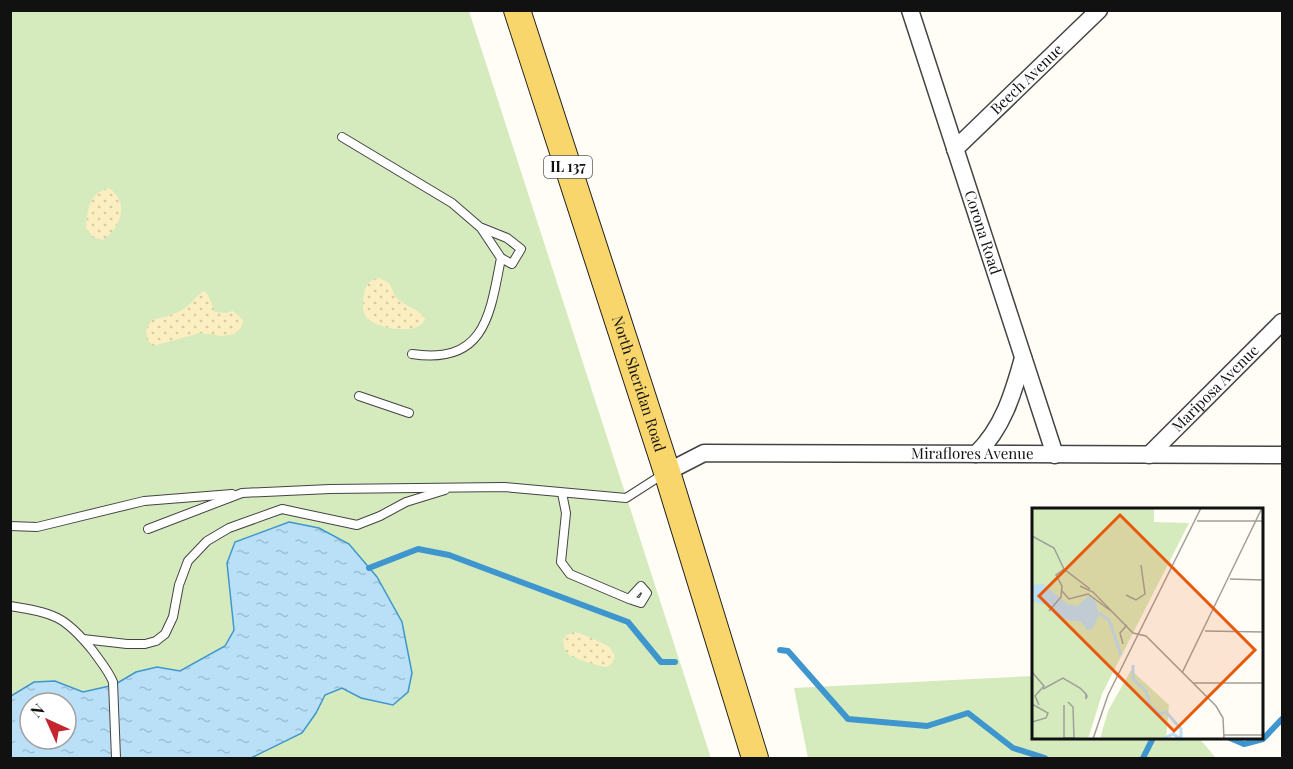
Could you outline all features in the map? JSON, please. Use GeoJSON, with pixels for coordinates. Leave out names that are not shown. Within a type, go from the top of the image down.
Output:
{"type":"FeatureCollection","features":[{"type":"Feature","properties":{"kind":"main road","name":"North Sheridan Road"},"geometry":{"type":"LineString","coordinates":[[517,10],[667,472],[755,759]]}},
{"type":"Feature","properties":{"kind":"street","name":"Corona Road"},"geometry":{"type":"LineString","coordinates":[[910,10],[1055,455]]}},
{"type":"Feature","properties":{"kind":"street","name":"Beech Avenue"},"geometry":{"type":"LineString","coordinates":[[955,149],[1099,10]]}},
{"type":"Feature","properties":{"kind":"street","name":"Mariposa Avenue"},"geometry":{"type":"LineString","coordinates":[[1149,455],[1282,322]]}},
{"type":"Feature","properties":{"kind":"street"},"geometry":{"type":"LineString","coordinates":[[976,454],[989,442],[997,430],[1008,407],[1023,358]]}},
{"type":"Feature","properties":{"kind":"street","name":"Miraflores Avenue"},"geometry":{"type":"LineString","coordinates":[[667,472],[704,453],[1282,455]]}},
{"type":"Feature","properties":{"kind":"lane"},"geometry":{"type":"LineString","coordinates":[[342,137],[452,203],[481,228],[501,258],[512,264],[521,249],[507,238],[481,228]]}},
{"type":"Feature","properties":{"kind":"lane"},"geometry":{"type":"LineString","coordinates":[[412,354],[432,357],[464,349],[471,342],[483,328],[494,294],[501,258]]}},
{"type":"Feature","properties":{"kind":"lane"},"geometry":{"type":"LineString","coordinates":[[359,396],[409,413]]}},
{"type":"Feature","properties":{"kind":"lane"},"geometry":{"type":"LineString","coordinates":[[10,526],[37,527],[144,501],[330,489],[504,488],[626,498],[667,472]]}},
{"type":"Feature","properties":{"kind":"lane"},"geometry":{"type":"LineString","coordinates":[[83,639],[127,645],[156,641],[165,634],[173,617],[179,585],[188,561],[207,541],[229,528],[282,509],[357,525],[406,502],[448,488]]}},
{"type":"Feature","properties":{"kind":"lane"},"geometry":{"type":"LineString","coordinates":[[148,529],[242,493]]}},
{"type":"Feature","properties":{"kind":"lane"},"geometry":{"type":"LineString","coordinates":[[562,493],[566,513],[561,562],[570,574],[629,599]]}},
{"type":"Feature","properties":{"kind":"lane"},"geometry":{"type":"LineString","coordinates":[[10,606],[41,610],[63,619],[109,671],[113,682],[116,759]]}},
{"type":"Feature","properties":{"kind":"green space"},"geometry":{"type":"Polygon","coordinates":[[[10,11],[469,11],[711,758],[11,758],[10,11]]]}},
{"type":"Feature","properties":{"kind":"green space"},"geometry":{"type":"Polygon","coordinates":[[[1032,676],[1032,739],[1200,739],[1216,758],[808,758],[794,688],[1032,676]]]}},
{"type":"Feature","properties":{"kind":"sand"},"geometry":{"type":"Polygon","coordinates":[[[109,188],[116,194],[121,215],[109,235],[103,240],[93,237],[86,228],[90,203],[97,194],[109,188]]]}},
{"type":"Feature","properties":{"kind":"sand"},"geometry":{"type":"Polygon","coordinates":[[[379,278],[389,283],[399,300],[422,315],[425,319],[421,325],[414,328],[396,329],[378,324],[366,317],[363,306],[367,285],[379,278]]]}},
{"type":"Feature","properties":{"kind":"sand"},"geometry":{"type":"Polygon","coordinates":[[[204,291],[215,312],[233,311],[243,320],[242,326],[235,334],[223,336],[200,333],[153,346],[147,339],[146,329],[152,320],[181,310],[204,291]]]}},
{"type":"Feature","properties":{"kind":"sand"},"geometry":{"type":"Polygon","coordinates":[[[574,632],[609,646],[615,656],[611,664],[603,667],[568,654],[563,640],[574,632]]]}},
{"type":"Feature","properties":{"kind":"water"},"geometry":{"type":"Polygon","coordinates":[[[289,522],[319,528],[349,544],[377,577],[402,622],[412,673],[408,692],[393,705],[361,698],[342,688],[325,695],[302,733],[251,758],[11,758],[11,696],[18,692],[18,751],[78,751],[78,691],[19,691],[34,682],[55,681],[83,692],[114,685],[136,672],[157,667],[180,671],[225,646],[234,630],[227,563],[235,542],[289,522]]]}},
{"type":"Feature","properties":{"kind":"waterway"},"geometry":{"type":"LineString","coordinates":[[369,568],[418,549],[449,555],[628,622],[661,662],[675,662]]}},
{"type":"Feature","properties":{"kind":"waterway"},"geometry":{"type":"LineString","coordinates":[[780,650],[788,651],[848,719],[927,726],[968,713],[1013,748],[1045,758]]}},
{"type":"Feature","properties":{"kind":"waterway"},"geometry":{"type":"LineString","coordinates":[[1263,739],[1282,719]]}},
{"type":"Feature","properties":{"kind":"waterway"},"geometry":{"type":"LineString","coordinates":[[1143,758],[1152,739]]}},
{"type":"Feature","properties":{"kind":"waterway"},"geometry":{"type":"LineString","coordinates":[[1232,739],[1244,744],[1263,739]]}}]}
